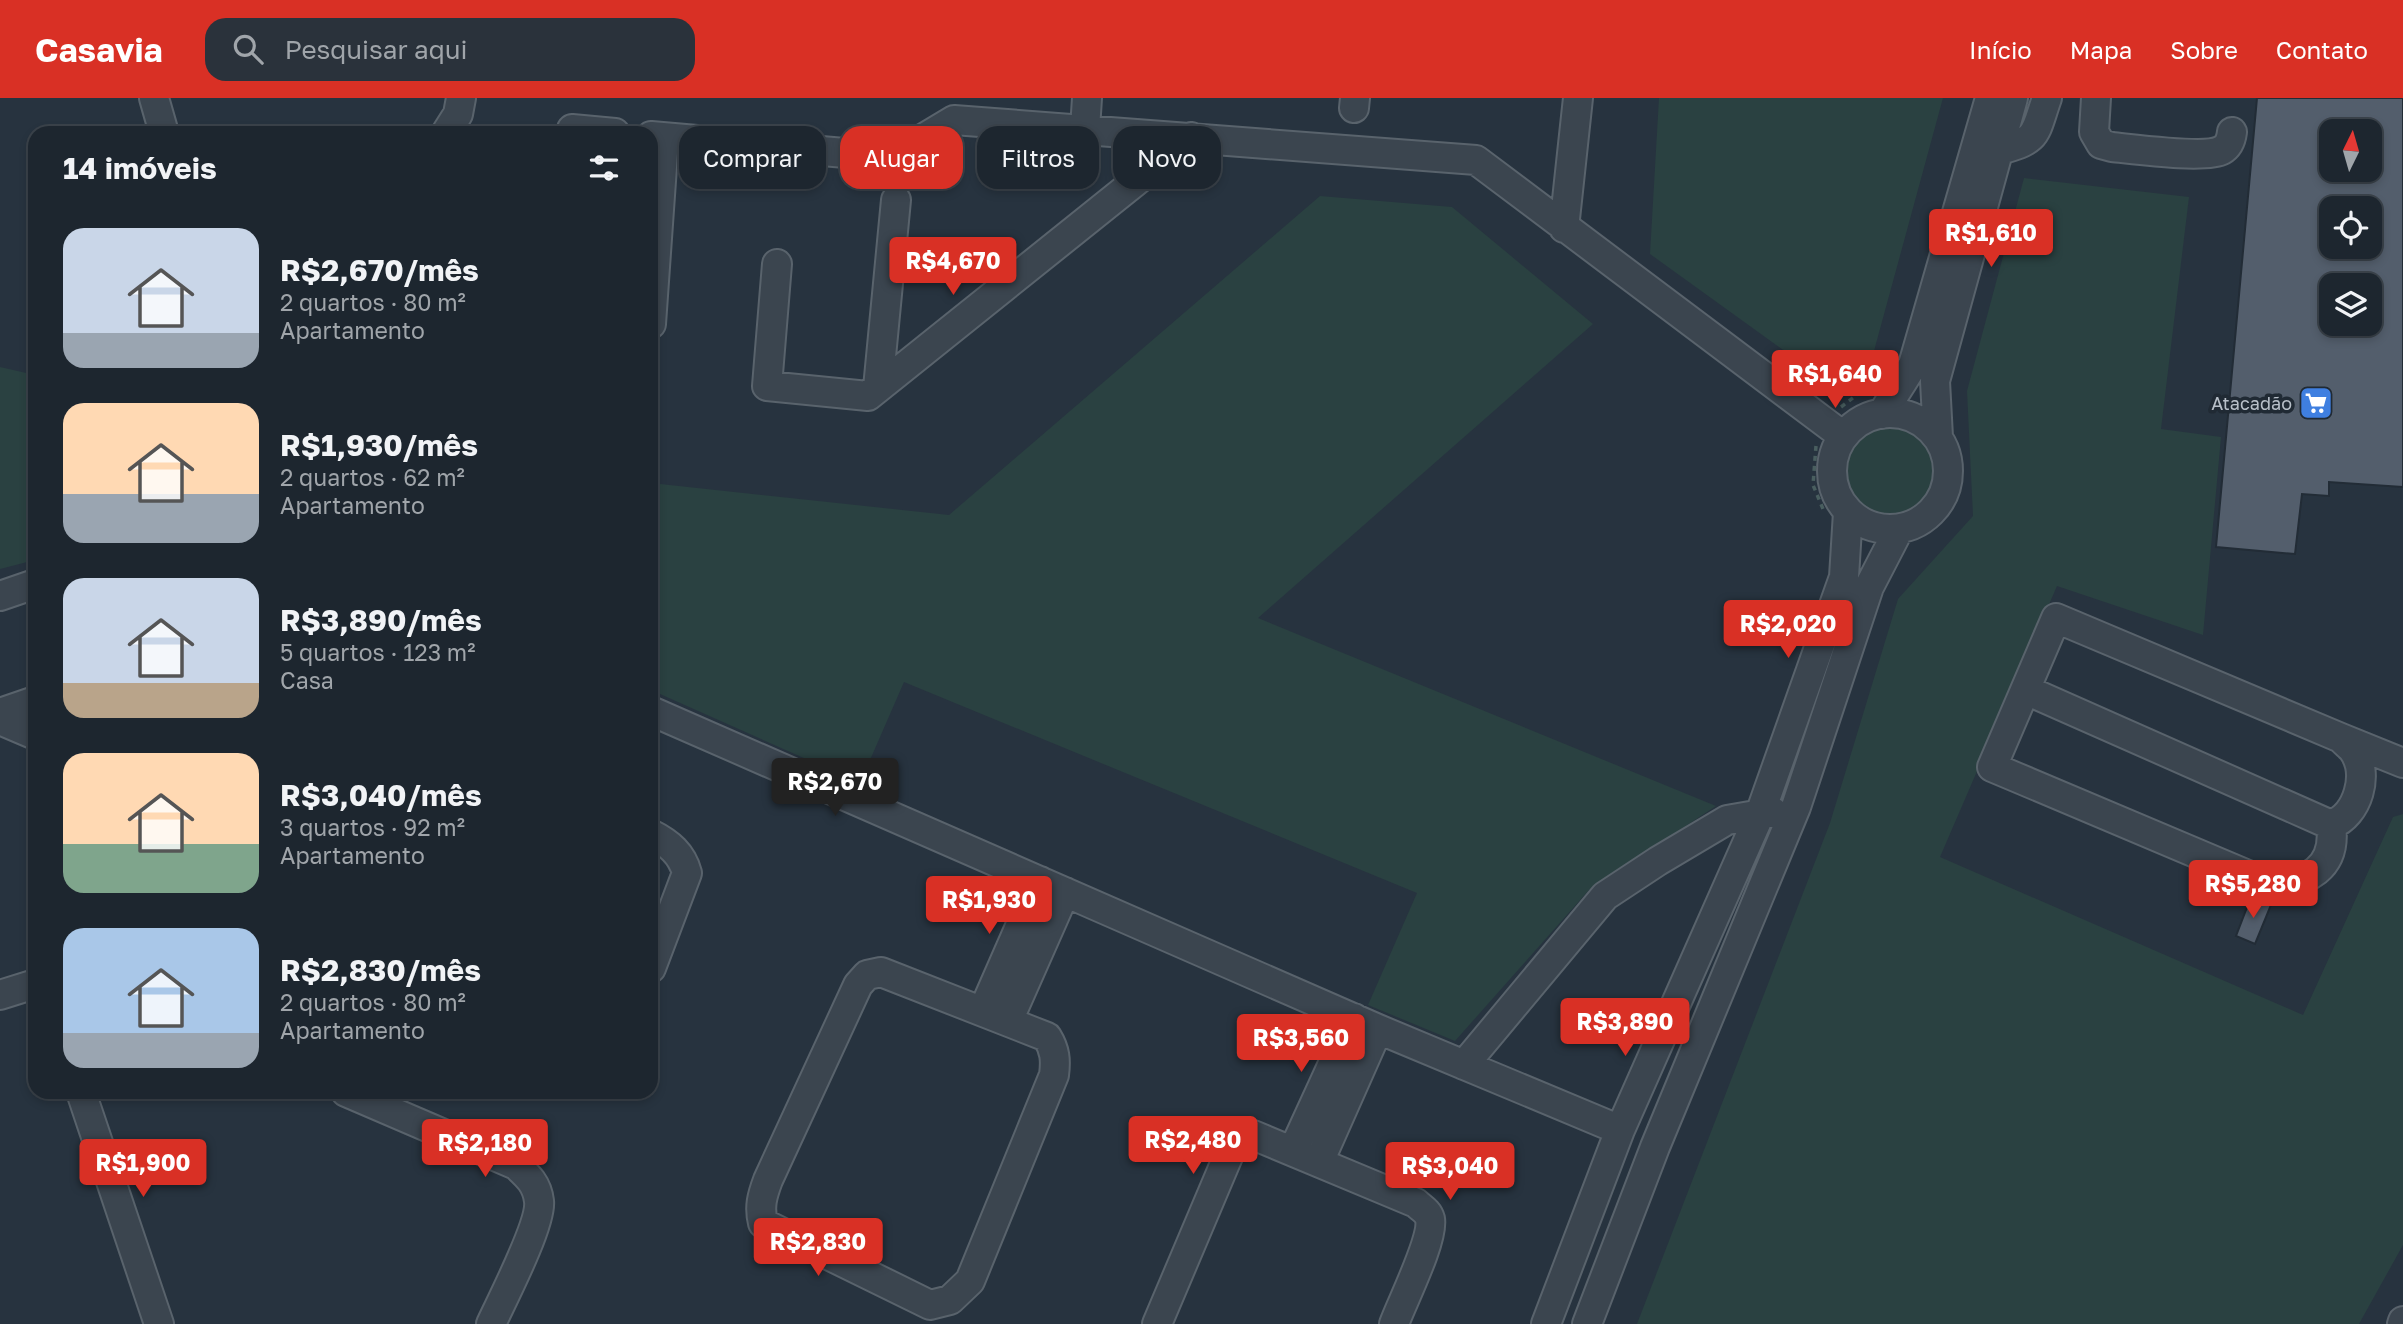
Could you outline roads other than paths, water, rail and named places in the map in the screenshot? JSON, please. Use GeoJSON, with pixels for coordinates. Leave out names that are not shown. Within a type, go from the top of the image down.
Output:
{"type":"FeatureCollection","features":[{"type":"Feature","properties":{"kind":"street"},"geometry":{"type":"LineString","coordinates":[[154,98],[162,126]]}},
{"type":"Feature","properties":{"kind":"street"},"geometry":{"type":"LineString","coordinates":[[450,126],[458,114],[461,98]]}},
{"type":"Feature","properties":{"kind":"street"},"geometry":{"type":"LineString","coordinates":[[1085,126],[1087,98]]}},
{"type":"Feature","properties":{"kind":"street"},"geometry":{"type":"LineString","coordinates":[[1564,228],[1578,98]]}},
{"type":"Feature","properties":{"kind":"street"},"geometry":{"type":"LineString","coordinates":[[1882,414],[1913,365],[1990,98]]}},
{"type":"Feature","properties":{"kind":"street"},"geometry":{"type":"LineString","coordinates":[[1938,437],[1927,426],[1898,414],[1868,417],[1855,424],[1843,436],[1832,465],[1838,498],[1848,512],[1863,523],[1880,529],[1899,529],[1930,515],[1944,494],[1949,469],[1938,437],[1935,381],[2013,98]]}},
{"type":"Feature","properties":{"kind":"street"},"geometry":{"type":"LineString","coordinates":[[1999,150],[2028,142],[2034,136],[2047,98]]}},
{"type":"Feature","properties":{"kind":"street"},"geometry":{"type":"LineString","coordinates":[[2096,98],[2094,132],[2101,144],[2112,147],[2219,152],[2231,139],[2232,132]]}},
{"type":"Feature","properties":{"kind":"street"},"geometry":{"type":"LineString","coordinates":[[658,137],[879,156],[900,153],[954,120],[1033,126]]}},
{"type":"Feature","properties":{"kind":"street"},"geometry":{"type":"LineString","coordinates":[[1221,139],[1476,160],[1843,436]]}},
{"type":"Feature","properties":{"kind":"street"},"geometry":{"type":"LineString","coordinates":[[777,264],[767,386],[868,396],[1126,189]]}},
{"type":"Feature","properties":{"kind":"street"},"geometry":{"type":"LineString","coordinates":[[877,388],[896,200]]}},
{"type":"Feature","properties":{"kind":"street"},"geometry":{"type":"LineString","coordinates":[[1546,1324],[1620,1130],[1760,814],[1844,577],[1848,512]]}},
{"type":"Feature","properties":{"kind":"street"},"geometry":{"type":"LineString","coordinates":[[1587,1324],[1661,1135],[1796,807],[1869,587],[1899,529]]}},
{"type":"Feature","properties":{"kind":"street"},"geometry":{"type":"LineString","coordinates":[[0,596],[28,586]]}},
{"type":"Feature","properties":{"kind":"street"},"geometry":{"type":"LineString","coordinates":[[2331,825],[2333,841],[2319,868],[2305,880],[2289,884],[2269,884],[1992,767],[2056,618],[2396,760]]}},
{"type":"Feature","properties":{"kind":"street"},"geometry":{"type":"LineString","coordinates":[[2026,690],[2331,825],[2343,821],[2353,808],[2359,790],[2359,771],[2354,751],[2341,738]]}},
{"type":"Feature","properties":{"kind":"street"},"geometry":{"type":"LineString","coordinates":[[0,713],[28,703]]}},
{"type":"Feature","properties":{"kind":"street"},"geometry":{"type":"LineString","coordinates":[[658,714],[1366,1023],[1620,1130]]}},
{"type":"Feature","properties":{"kind":"street"},"geometry":{"type":"LineString","coordinates":[[0,720],[28,732]]}},
{"type":"Feature","properties":{"kind":"street"},"geometry":{"type":"LineString","coordinates":[[2359,771],[2374,759],[2396,760]]}},
{"type":"Feature","properties":{"kind":"street"},"geometry":{"type":"LineString","coordinates":[[1465,1065],[1605,896],[1658,860],[1727,820],[1796,807]]}},
{"type":"Feature","properties":{"kind":"street"},"geometry":{"type":"LineString","coordinates":[[658,838],[684,859],[688,873],[658,950]]}},
{"type":"Feature","properties":{"kind":"street"},"geometry":{"type":"LineString","coordinates":[[995,1016],[1052,886]]}},
{"type":"Feature","properties":{"kind":"street"},"geometry":{"type":"LineString","coordinates":[[881,972],[995,1016],[1047,1037],[1053,1047],[1056,1062],[1054,1075],[970,1281],[950,1300],[930,1305],[763,1223],[761,1200],[768,1180],[858,985],[867,975],[881,972]]}},
{"type":"Feature","properties":{"kind":"street"},"geometry":{"type":"LineString","coordinates":[[0,995],[28,986]]}},
{"type":"Feature","properties":{"kind":"street"},"geometry":{"type":"LineString","coordinates":[[1293,1151],[1366,1023]]}},
{"type":"Feature","properties":{"kind":"street"},"geometry":{"type":"LineString","coordinates":[[1319,1162],[1366,1023]]}},
{"type":"Feature","properties":{"kind":"street"},"geometry":{"type":"LineString","coordinates":[[83,1099],[159,1324]]}},
{"type":"Feature","properties":{"kind":"street"},"geometry":{"type":"LineString","coordinates":[[362,1099],[516,1165],[532,1179],[540,1205],[536,1224],[491,1324]]}},
{"type":"Feature","properties":{"kind":"street"},"geometry":{"type":"LineString","coordinates":[[1157,1324],[1232,1147],[1241,1137],[1253,1135],[1416,1203],[1428,1213],[1430,1222],[1425,1245],[1394,1324]]}},
{"type":"Feature","properties":{"kind":"place","name":"Atacadão"},"geometry":{"type":"Point","coordinates":[2316,403]}}]}
